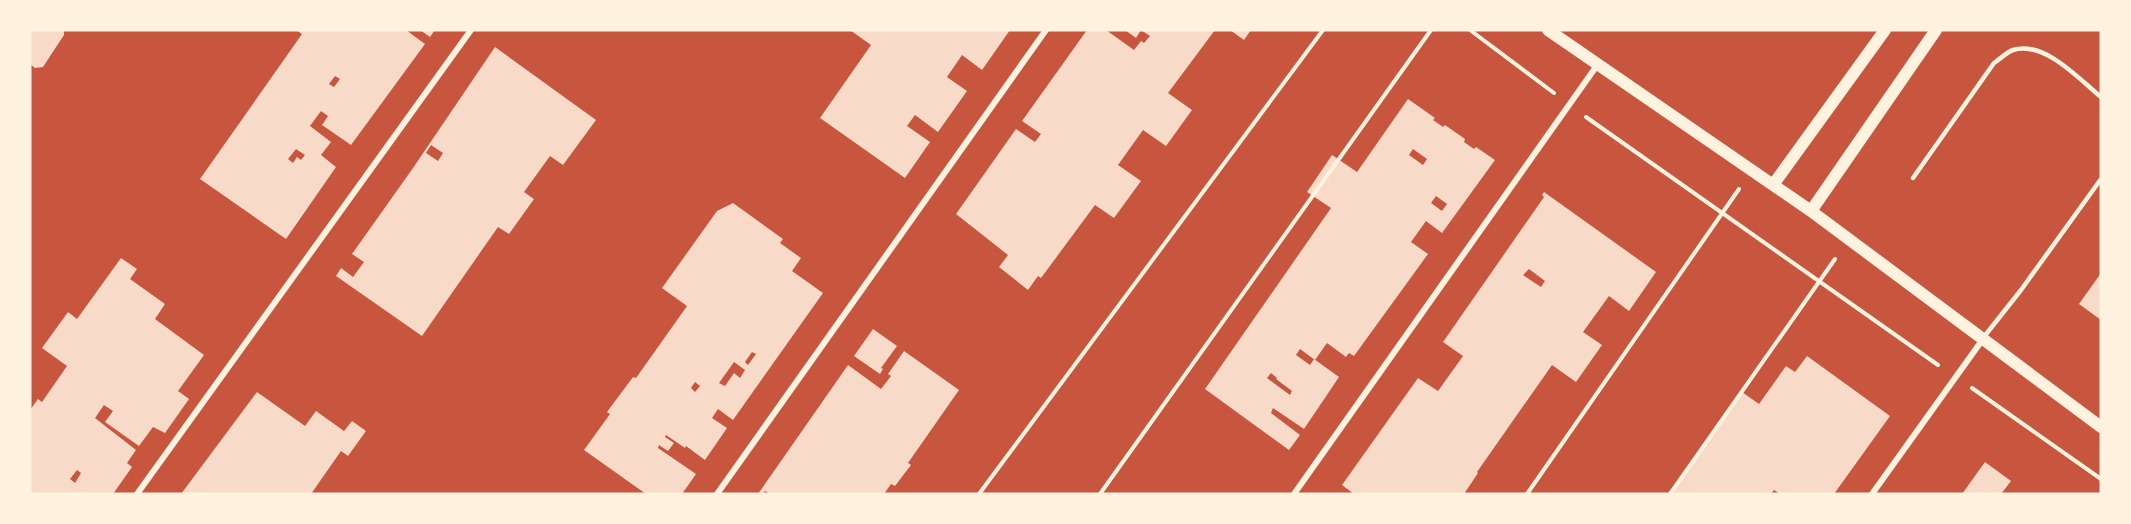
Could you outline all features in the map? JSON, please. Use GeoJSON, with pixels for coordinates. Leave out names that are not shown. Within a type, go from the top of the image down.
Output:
{"type":"FeatureCollection","features":[{"type":"Feature","properties":{"kind":"main road"},"geometry":{"type":"LineString","coordinates":[[1548,30],[1810,211],[2101,427]]}},
{"type":"Feature","properties":{"kind":"main road"},"geometry":{"type":"LineString","coordinates":[[1773,185],[1885,30]]}},
{"type":"Feature","properties":{"kind":"main road"},"geometry":{"type":"LineString","coordinates":[[1810,211],[1936,30]]}},
{"type":"Feature","properties":{"kind":"street"},"geometry":{"type":"LineString","coordinates":[[137,494],[471,30]]}},
{"type":"Feature","properties":{"kind":"street"},"geometry":{"type":"LineString","coordinates":[[717,494],[1046,30]]}},
{"type":"Feature","properties":{"kind":"street"},"geometry":{"type":"LineString","coordinates":[[1294,494],[1598,64]]}},
{"type":"Feature","properties":{"kind":"street"},"geometry":{"type":"LineString","coordinates":[[1872,494],[1983,339]]}},
{"type":"Feature","properties":{"kind":"lane"},"geometry":{"type":"LineString","coordinates":[[1913,178],[1994,63],[2012,50],[2028,48],[2049,55],[2101,97]]}},
{"type":"Feature","properties":{"kind":"lane"},"geometry":{"type":"LineString","coordinates":[[1983,339],[2101,179]]}},
{"type":"Feature","properties":{"kind":"path"},"geometry":{"type":"LineString","coordinates":[[979,494],[1323,30]]}},
{"type":"Feature","properties":{"kind":"path"},"geometry":{"type":"LineString","coordinates":[[1100,494],[1431,30]]}},
{"type":"Feature","properties":{"kind":"path"},"geometry":{"type":"LineString","coordinates":[[1470,30],[1570,106],[2101,479]]}},
{"type":"Feature","properties":{"kind":"path"},"geometry":{"type":"LineString","coordinates":[[1527,494],[1751,171]]}},
{"type":"Feature","properties":{"kind":"path"},"geometry":{"type":"LineString","coordinates":[[1670,494],[1849,240]]}},
{"type":"Feature","properties":{"kind":"building"},"geometry":{"type":"Polygon","coordinates":[[[30,30],[64,30],[64,35],[43,67],[35,68],[30,64],[30,30]]]}},
{"type":"Feature","properties":{"kind":"building"},"geometry":{"type":"Polygon","coordinates":[[[296,30],[406,30],[425,44],[351,145],[322,125],[328,116],[321,111],[310,126],[331,142],[321,155],[336,167],[286,239],[200,179],[302,34],[296,30]],[[335,76],[329,84],[334,87],[340,79],[335,76]],[[296,149],[288,159],[293,163],[297,157],[301,160],[305,155],[296,149]]]}},
{"type":"Feature","properties":{"kind":"building"},"geometry":{"type":"Polygon","coordinates":[[[420,30],[435,30],[430,37],[420,30]]]}},
{"type":"Feature","properties":{"kind":"building"},"geometry":{"type":"Polygon","coordinates":[[[850,30],[1010,30],[982,70],[962,55],[947,77],[967,91],[938,132],[915,115],[907,126],[930,142],[905,178],[820,118],[871,45],[850,30]]]}},
{"type":"Feature","properties":{"kind":"building"},"geometry":{"type":"Polygon","coordinates":[[[1087,30],[1106,30],[1134,50],[1141,41],[1144,43],[1150,36],[1141,30],[1215,30],[1168,93],[1192,110],[1166,146],[1143,130],[1118,165],[1141,181],[1114,218],[1095,205],[1041,278],[1038,276],[1028,290],[999,267],[1008,255],[956,214],[1016,129],[1035,142],[1041,134],[1022,121],[1087,30]]]}},
{"type":"Feature","properties":{"kind":"building"},"geometry":{"type":"Polygon","coordinates":[[[1125,30],[1141,30],[1136,38],[1125,30]]]}},
{"type":"Feature","properties":{"kind":"building"},"geometry":{"type":"Polygon","coordinates":[[[1230,30],[1251,30],[1244,40],[1230,30]]]}},
{"type":"Feature","properties":{"kind":"building"},"geometry":{"type":"Polygon","coordinates":[[[495,47],[596,120],[563,165],[550,156],[524,192],[534,199],[509,234],[498,227],[422,336],[336,276],[341,268],[353,277],[364,262],[352,254],[495,47]],[[431,145],[426,153],[438,161],[443,153],[431,145]]]}},
{"type":"Feature","properties":{"kind":"building"},"geometry":{"type":"Polygon","coordinates":[[[1408,99],[1435,118],[1433,120],[1443,127],[1445,125],[1465,139],[1464,142],[1495,160],[1442,233],[1426,221],[1411,242],[1428,254],[1354,356],[1349,353],[1346,357],[1327,343],[1315,360],[1339,377],[1304,429],[1273,408],[1271,413],[1300,435],[1289,450],[1205,389],[1331,208],[1307,192],[1332,155],[1357,172],[1408,99]],[[1413,149],[1409,155],[1423,165],[1427,159],[1413,149]],[[1436,196],[1431,203],[1442,211],[1447,204],[1436,196]],[[1300,349],[1296,355],[1310,365],[1314,359],[1300,349]],[[1271,373],[1267,378],[1290,395],[1292,391],[1271,373]]]}},
{"type":"Feature","properties":{"kind":"building"},"geometry":{"type":"Polygon","coordinates":[[[1544,192],[1656,272],[1629,311],[1609,296],[1583,332],[1602,345],[1576,382],[1552,365],[1464,494],[1354,494],[1342,485],[1418,378],[1438,391],[1463,356],[1443,342],[1544,197],[1542,195],[1544,192]],[[1529,269],[1523,275],[1541,287],[1545,281],[1529,269]]]}},
{"type":"Feature","properties":{"kind":"building"},"geometry":{"type":"Polygon","coordinates":[[[733,203],[783,239],[780,243],[801,258],[792,271],[823,293],[733,420],[718,409],[712,418],[727,428],[705,460],[666,435],[665,437],[674,443],[668,451],[659,445],[658,448],[696,474],[682,494],[646,494],[584,450],[610,414],[607,412],[633,377],[636,378],[687,306],[662,288],[717,211],[733,203]],[[752,352],[745,362],[748,365],[756,354],[752,352]],[[734,362],[719,383],[725,386],[734,373],[740,378],[745,370],[734,362]],[[695,382],[691,388],[695,392],[700,386],[695,382]]]}},
{"type":"Feature","properties":{"kind":"building"},"geometry":{"type":"Polygon","coordinates":[[[121,258],[137,269],[130,279],[165,304],[155,319],[204,355],[178,391],[189,399],[165,433],[153,427],[139,446],[105,422],[113,411],[104,405],[95,418],[136,450],[127,463],[132,467],[113,494],[30,494],[30,410],[38,399],[42,402],[67,366],[42,348],[68,312],[77,319],[121,258]],[[77,470],[70,479],[75,483],[81,473],[77,470]]]}},
{"type":"Feature","properties":{"kind":"building"},"geometry":{"type":"Polygon","coordinates":[[[2101,273],[2101,320],[2079,304],[2101,273]]]}},
{"type":"Feature","properties":{"kind":"building"},"geometry":{"type":"Polygon","coordinates":[[[873,329],[897,346],[881,368],[883,369],[880,374],[854,356],[873,329]]]}},
{"type":"Feature","properties":{"kind":"building"},"geometry":{"type":"Polygon","coordinates":[[[904,351],[959,390],[908,463],[911,465],[895,486],[891,484],[884,494],[770,494],[765,491],[763,494],[758,494],[848,365],[881,389],[891,376],[888,374],[904,351]]]}},
{"type":"Feature","properties":{"kind":"building"},"geometry":{"type":"Polygon","coordinates":[[[1807,356],[1890,416],[1834,494],[1780,494],[1774,490],[1771,494],[1669,494],[1742,392],[1759,404],[1786,366],[1795,372],[1807,356]]]}},
{"type":"Feature","properties":{"kind":"building"},"geometry":{"type":"Polygon","coordinates":[[[257,392],[305,426],[316,411],[344,431],[352,421],[366,431],[348,456],[341,451],[311,494],[181,494],[257,392]]]}},
{"type":"Feature","properties":{"kind":"building"},"geometry":{"type":"Polygon","coordinates":[[[1985,462],[2011,481],[2001,494],[1962,494],[1985,462]]]}}]}
